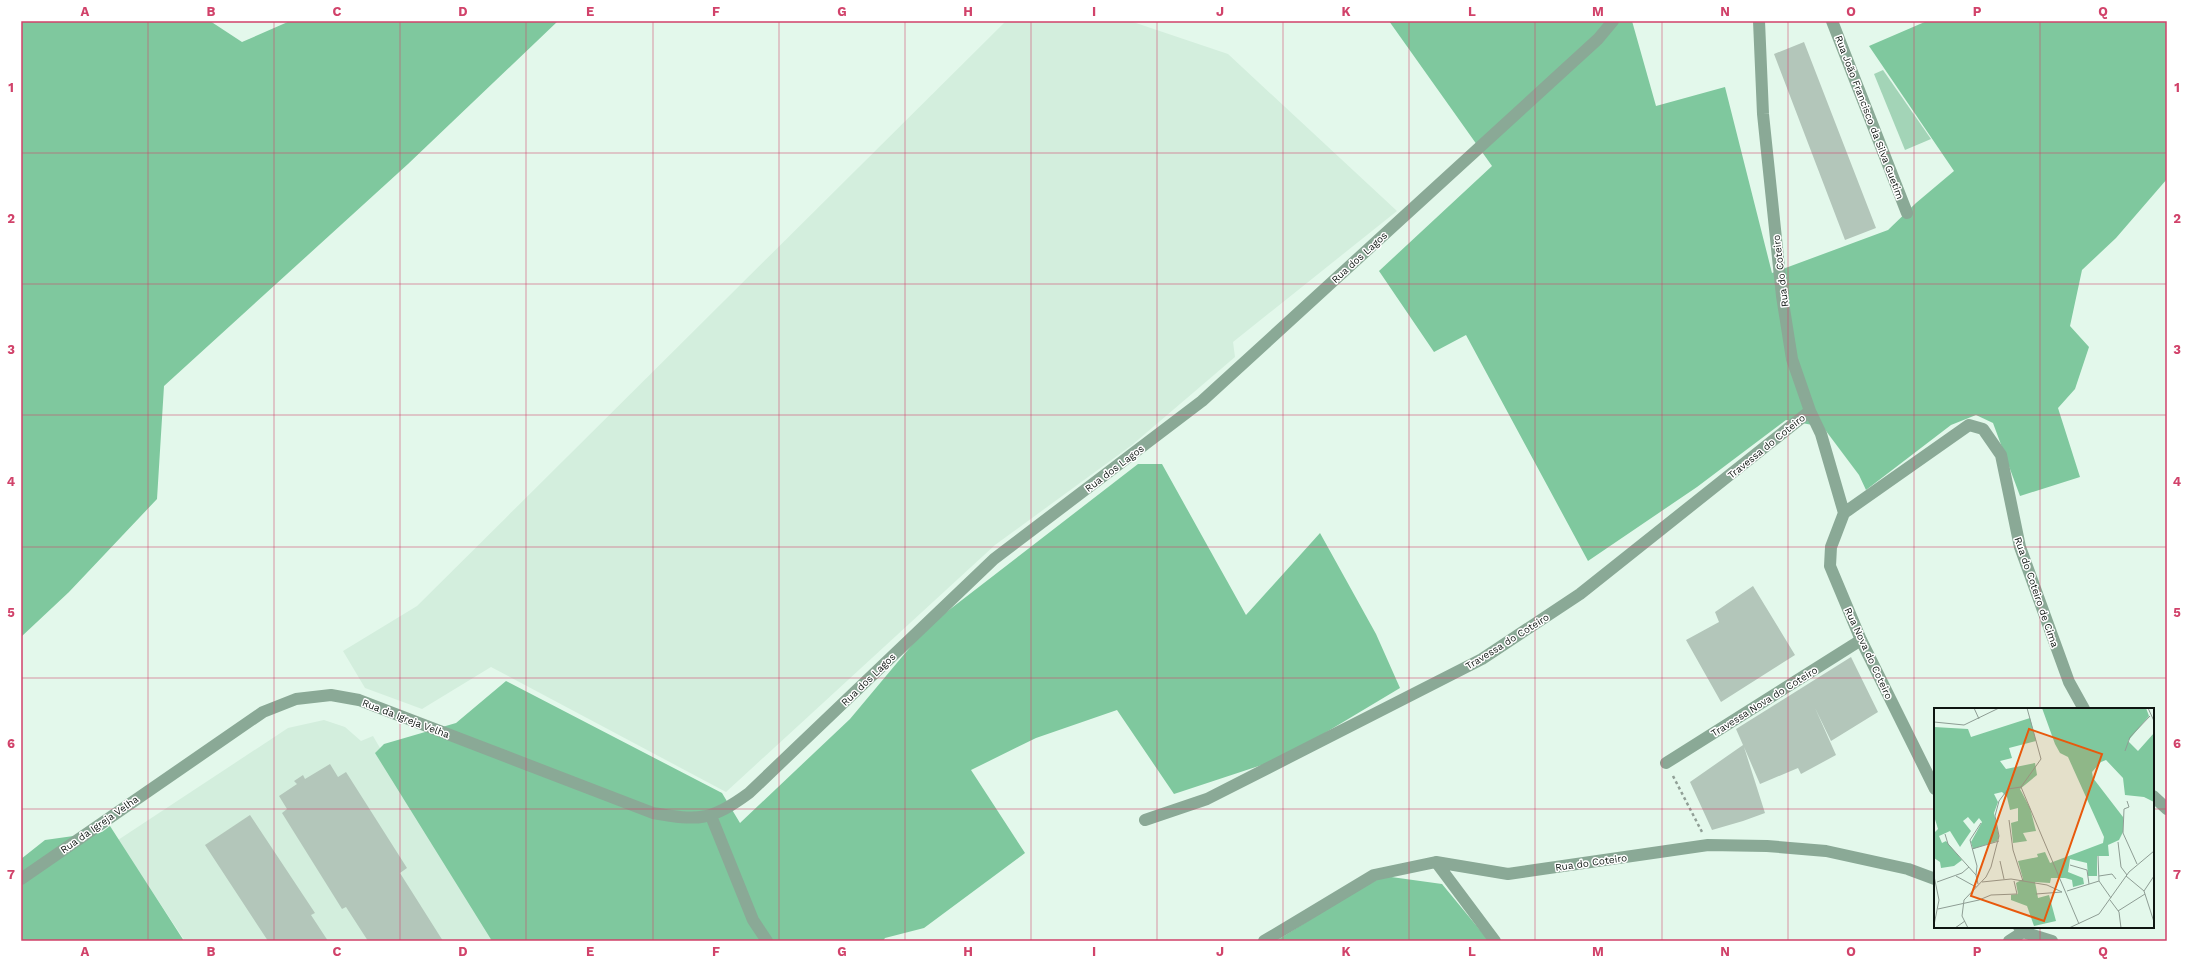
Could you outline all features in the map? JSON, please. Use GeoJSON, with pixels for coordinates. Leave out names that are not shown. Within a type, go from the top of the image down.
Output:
{"type":"FeatureCollection","features":[{"type":"Feature","properties":{"kind":"street","name":"Rua dos Lagos"},"geometry":{"type":"LineString","coordinates":[[711,816],[730,806],[749,793],[994,559],[1202,401],[1592,44],[1613,21]]}},
{"type":"Feature","properties":{"kind":"street","name":"Rua do Coteiro"},"geometry":{"type":"LineString","coordinates":[[1759,21],[1762,114],[1782,296],[1792,359],[1810,411],[1821,434],[1844,513]]}},
{"type":"Feature","properties":{"kind":"street","name":"Rua João Francisco da Silva Guetim"},"geometry":{"type":"LineString","coordinates":[[1832,21],[1907,213]]}},
{"type":"Feature","properties":{"kind":"street","name":"Travessa do Coteiro"},"geometry":{"type":"LineString","coordinates":[[1145,820],[1207,799],[1482,659],[1580,594],[1810,411]]}},
{"type":"Feature","properties":{"kind":"street","name":"Rua do Coteiro de Cima"},"geometry":{"type":"LineString","coordinates":[[1844,513],[1969,425],[1983,429],[2001,455],[2020,547],[2070,682],[2083,708]]}},
{"type":"Feature","properties":{"kind":"street","name":"Rua Nova do Coteiro"},"geometry":{"type":"LineString","coordinates":[[1844,513],[1831,547],[1830,566],[1861,640],[1934,787]]}},
{"type":"Feature","properties":{"kind":"street","name":"Travessa Nova do Coteiro"},"geometry":{"type":"LineString","coordinates":[[1666,763],[1861,640]]}},
{"type":"Feature","properties":{"kind":"street","name":"Rua da Igreja Velha"},"geometry":{"type":"LineString","coordinates":[[21,879],[263,712],[296,699],[331,695],[359,700],[653,813],[684,819],[711,816]]}},
{"type":"Feature","properties":{"kind":"street"},"geometry":{"type":"LineString","coordinates":[[2154,797],[2167,809]]}},
{"type":"Feature","properties":{"kind":"street"},"geometry":{"type":"LineString","coordinates":[[711,816],[753,920],[767,941]]}},
{"type":"Feature","properties":{"kind":"street","name":"Rua do Coteiro"},"geometry":{"type":"LineString","coordinates":[[1264,941],[1374,875],[1436,862],[1508,874],[1708,846],[1767,846],[1826,851],[1908,869],[1934,879]]}},
{"type":"Feature","properties":{"kind":"street"},"geometry":{"type":"LineString","coordinates":[[1436,862],[1495,941]]}},
{"type":"Feature","properties":{"kind":"street"},"geometry":{"type":"LineString","coordinates":[[2009,941],[2021,929],[2052,941]]}},
{"type":"Feature","properties":{"kind":"path"},"geometry":{"type":"LineString","coordinates":[[1666,763],[1708,846]]}},
{"type":"Feature","properties":{"kind":"shaded area"},"geometry":{"type":"Polygon","coordinates":[[[1006,21],[1130,21],[1228,54],[1397,211],[1233,342],[1235,357],[1132,445],[995,545],[726,792],[491,667],[422,709],[365,688],[343,651],[417,606],[1006,21]]]}},
{"type":"Feature","properties":{"kind":"shaded area"},"geometry":{"type":"Polygon","coordinates":[[[324,720],[345,727],[361,741],[373,736],[493,941],[185,941],[118,840],[288,728],[324,720]]]}},
{"type":"Feature","properties":{"kind":"green space"},"geometry":{"type":"Polygon","coordinates":[[[21,21],[210,21],[242,42],[290,21],[558,21],[408,164],[164,386],[157,499],[69,592],[21,637],[21,21]]]}},
{"type":"Feature","properties":{"kind":"green space"},"geometry":{"type":"Polygon","coordinates":[[[1389,21],[1632,21],[1656,106],[1725,87],[1772,273],[1888,230],[1916,203],[1954,171],[1869,46],[1927,21],[2167,21],[2167,179],[2116,238],[2082,270],[2070,326],[2089,347],[2075,389],[2058,408],[2080,477],[2020,496],[1993,423],[1976,415],[1951,425],[1866,490],[1859,475],[1823,427],[1786,420],[1697,487],[1588,561],[1466,335],[1434,352],[1379,271],[1492,166],[1389,21]]]}},
{"type":"Feature","properties":{"kind":"green space"},"geometry":{"type":"Polygon","coordinates":[[[1883,70],[1931,139],[1905,150],[1874,74],[1883,70]]]}},
{"type":"Feature","properties":{"kind":"green space"},"geometry":{"type":"Polygon","coordinates":[[[1138,464],[1162,464],[1246,615],[1320,533],[1376,634],[1400,688],[1283,758],[1174,794],[1117,710],[1036,738],[971,770],[1025,853],[924,928],[885,938],[883,941],[492,941],[375,753],[384,744],[456,723],[506,681],[722,793],[740,823],[850,719],[927,627],[1138,464]]]}},
{"type":"Feature","properties":{"kind":"green space"},"geometry":{"type":"Polygon","coordinates":[[[110,826],[184,941],[21,941],[21,859],[45,840],[102,832],[110,826]]]}},
{"type":"Feature","properties":{"kind":"green space"},"geometry":{"type":"Polygon","coordinates":[[[1384,876],[1442,884],[1489,941],[1276,941],[1354,892],[1384,876]]]}},
{"type":"Feature","properties":{"kind":"building"},"geometry":{"type":"Polygon","coordinates":[[[1804,42],[1876,228],[1845,240],[1774,54],[1804,42]]]}},
{"type":"Feature","properties":{"kind":"building"},"geometry":{"type":"Polygon","coordinates":[[[1753,586],[1795,655],[1721,702],[1686,640],[1719,622],[1715,612],[1753,586]]]}},
{"type":"Feature","properties":{"kind":"building"},"geometry":{"type":"Polygon","coordinates":[[[1851,657],[1878,712],[1831,741],[1815,708],[1836,755],[1801,774],[1798,768],[1760,784],[1744,747],[1765,813],[1712,830],[1690,782],[1743,745],[1736,729],[1851,657]]]}},
{"type":"Feature","properties":{"kind":"building"},"geometry":{"type":"Polygon","coordinates":[[[330,764],[338,777],[346,772],[407,868],[400,873],[443,941],[368,941],[346,907],[342,909],[282,813],[287,809],[279,796],[297,784],[294,781],[303,775],[305,779],[330,764]]]}},
{"type":"Feature","properties":{"kind":"building"},"geometry":{"type":"Polygon","coordinates":[[[250,815],[315,913],[311,915],[328,941],[268,941],[205,845],[250,815]]]}}]}
